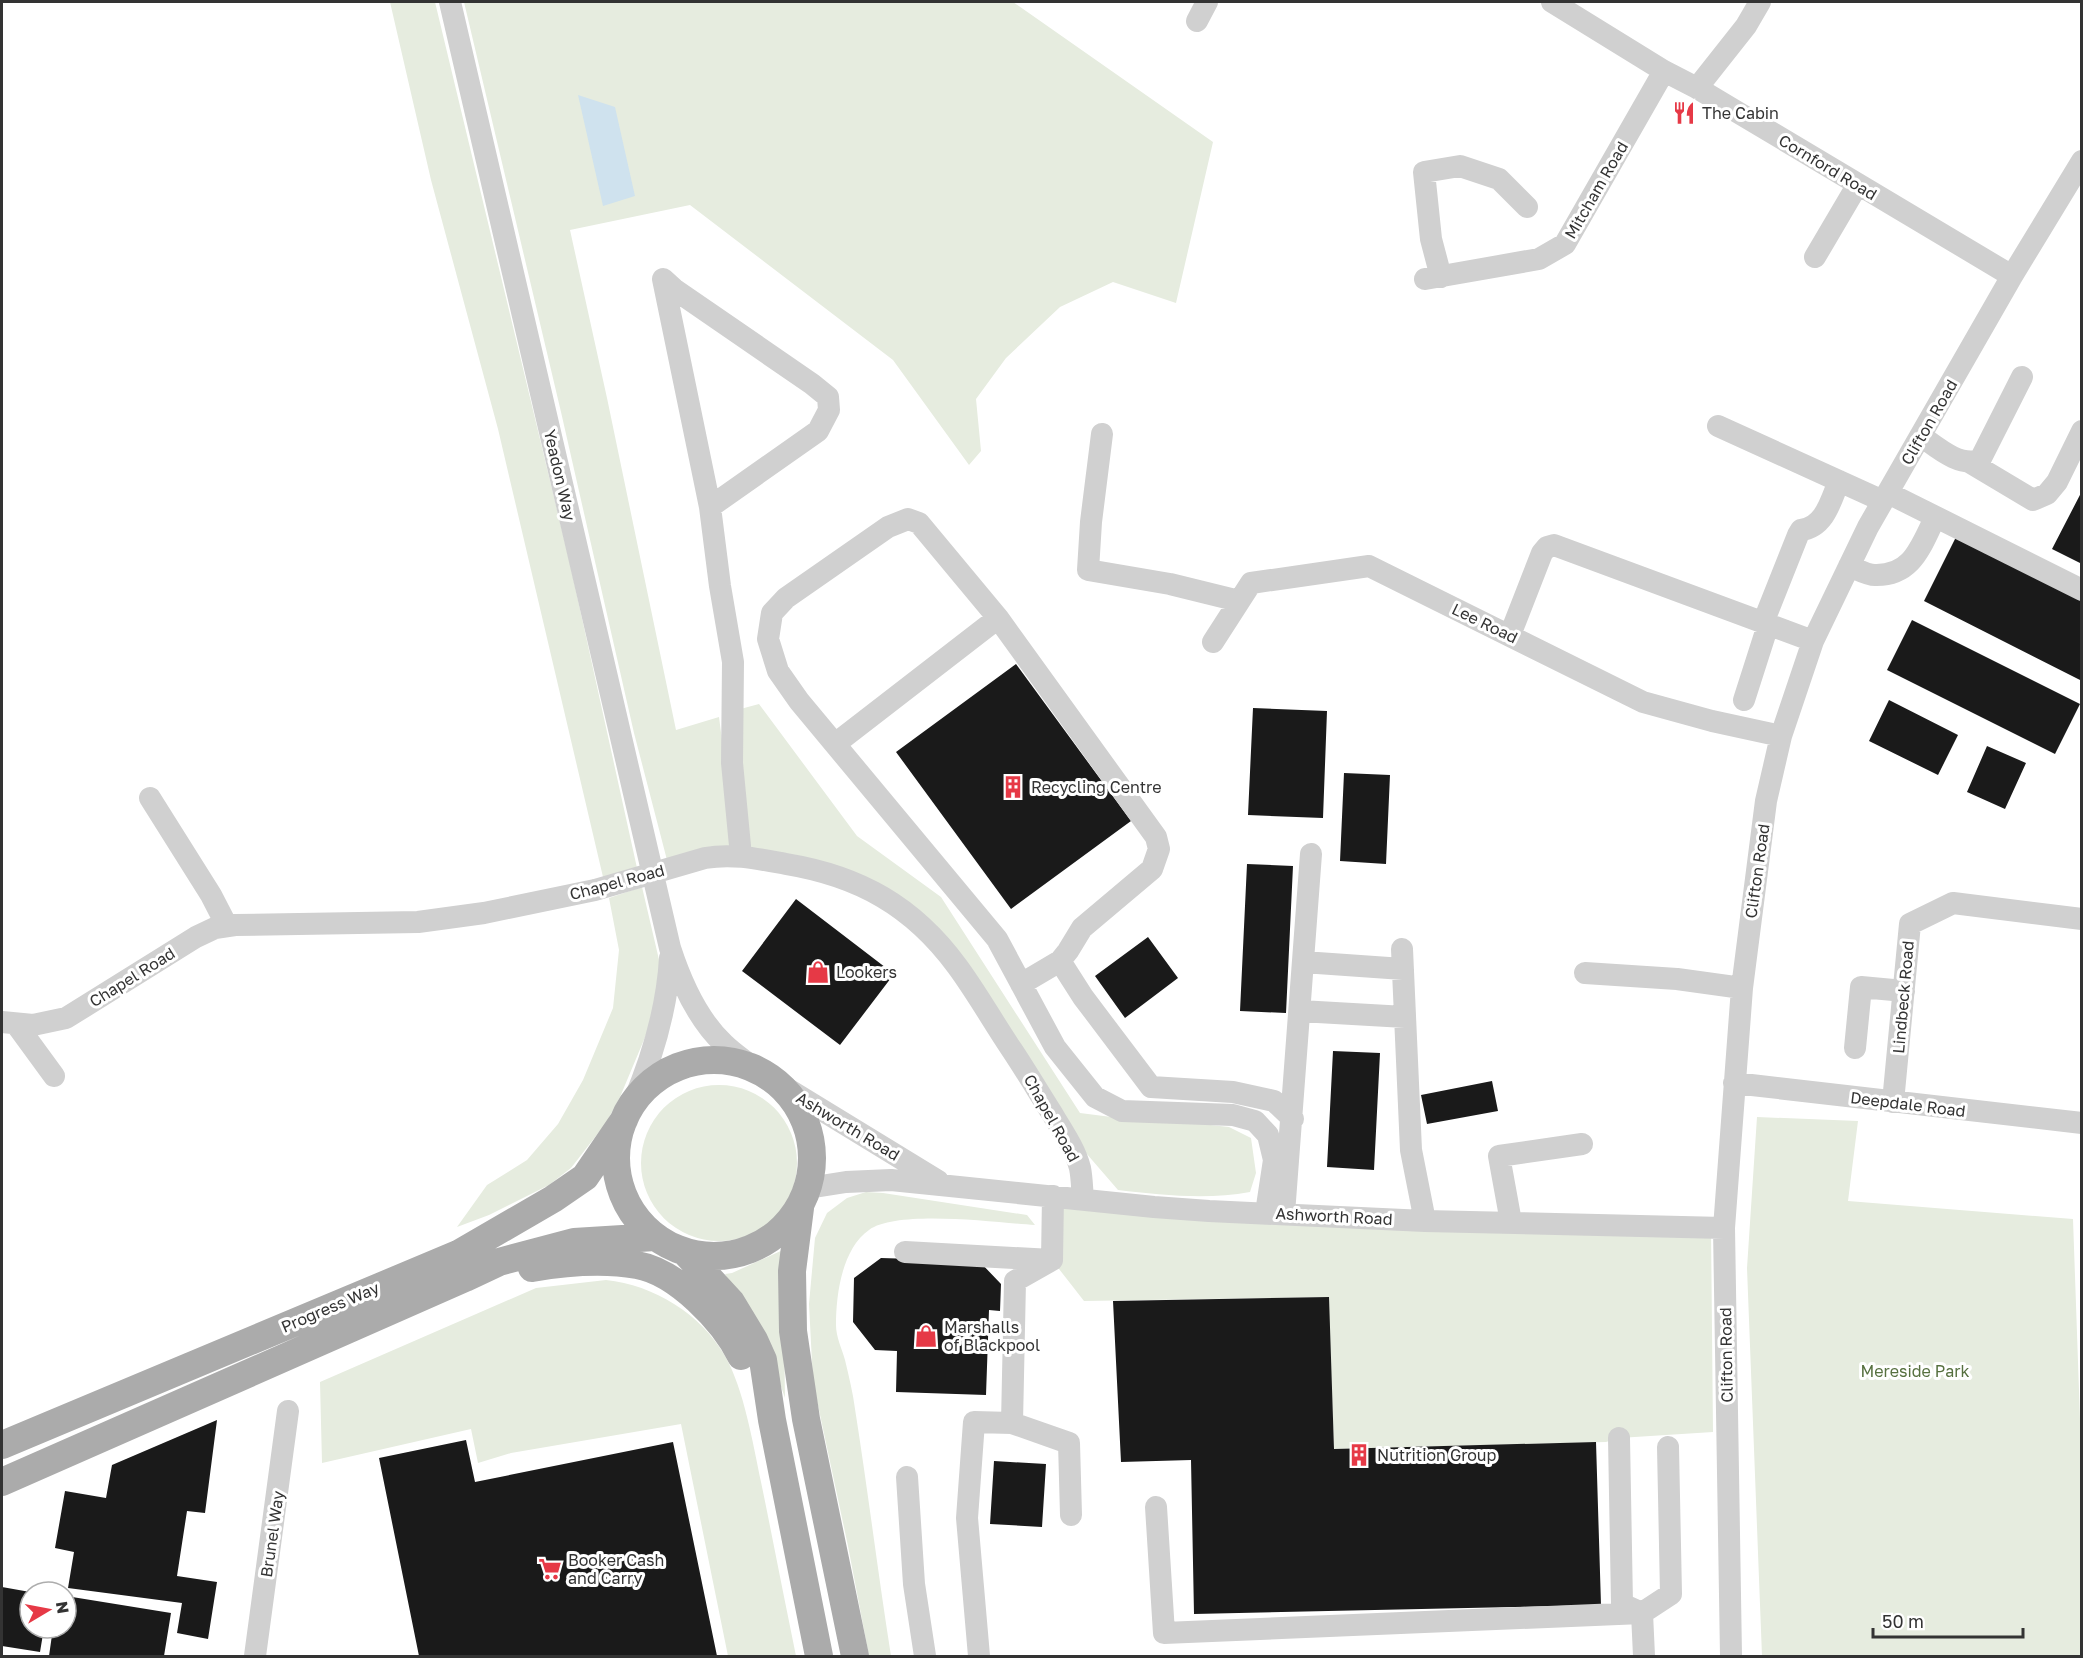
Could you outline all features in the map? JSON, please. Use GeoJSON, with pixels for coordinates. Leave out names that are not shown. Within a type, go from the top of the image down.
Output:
{"type":"FeatureCollection","features":[{"type":"Feature","properties":{"kind":"main road"},"geometry":{"type":"LineString","coordinates":[[819,1656],[772,1420],[764,1360],[731,1302],[685,1252],[655,1236],[633,1213],[624,1200],[619,1184],[616,1151],[628,1112],[656,1079],[687,1064],[720,1060],[753,1068],[781,1085],[797,1106],[809,1130],[813,1156],[792,1271],[793,1331],[806,1419],[855,1656]]}},
{"type":"Feature","properties":{"kind":"main road","name":"Progress Way"},"geometry":{"type":"LineString","coordinates":[[2,1445],[458,1254],[585,1178],[628,1112]]}},
{"type":"Feature","properties":{"kind":"main road"},"geometry":{"type":"LineString","coordinates":[[685,1252],[718,1257],[750,1250],[779,1233],[804,1198]]}},
{"type":"Feature","properties":{"kind":"main road","name":"Progress Way"},"geometry":{"type":"LineString","coordinates":[[2,1482],[499,1262],[574,1242],[655,1236]]}},
{"type":"Feature","properties":{"kind":"main road"},"geometry":{"type":"LineString","coordinates":[[465,1278],[556,1264],[601,1261],[639,1265],[662,1275],[709,1310],[723,1328],[735,1344],[772,1420]]}},
{"type":"Feature","properties":{"kind":"street","name":"Yeadon Way"},"geometry":{"type":"LineString","coordinates":[[450,2],[670,948],[685,988],[709,1026],[724,1044],[753,1068]]}},
{"type":"Feature","properties":{"kind":"street","name":"Cornford Road"},"geometry":{"type":"LineString","coordinates":[[1552,2],[1664,71],[1697,88],[2012,276]]}},
{"type":"Feature","properties":{"kind":"street"},"geometry":{"type":"LineString","coordinates":[[1697,88],[1746,26],[1760,2]]}},
{"type":"Feature","properties":{"kind":"street","name":"Mitcham Road"},"geometry":{"type":"LineString","coordinates":[[1527,207],[1499,178],[1460,166],[1424,172],[1433,278],[1539,260],[1565,244],[1664,71]]}},
{"type":"Feature","properties":{"kind":"street","name":"Clifton Road"},"geometry":{"type":"LineString","coordinates":[[1731,1656],[1724,1228],[1742,988],[1766,801],[1781,736],[1813,641],[1849,566],[2012,276],[2082,161]]}},
{"type":"Feature","properties":{"kind":"street"},"geometry":{"type":"LineString","coordinates":[[1815,257],[1858,184]]}},
{"type":"Feature","properties":{"kind":"street"},"geometry":{"type":"LineString","coordinates":[[710,507],[818,431],[830,410],[828,397],[663,279],[710,507],[733,662],[732,763],[741,856]]}},
{"type":"Feature","properties":{"kind":"street"},"geometry":{"type":"LineString","coordinates":[[1971,463],[1980,460],[2022,377]]}},
{"type":"Feature","properties":{"kind":"street"},"geometry":{"type":"LineString","coordinates":[[1718,426],[1839,481],[1886,497],[1935,518],[2082,590]]}},
{"type":"Feature","properties":{"kind":"street"},"geometry":{"type":"LineString","coordinates":[[1921,436],[1950,456],[1971,463],[2033,500],[2047,494],[2057,482],[2082,431]]}},
{"type":"Feature","properties":{"kind":"street"},"geometry":{"type":"LineString","coordinates":[[1102,434],[1091,522],[1088,570],[1170,584],[1239,602]]}},
{"type":"Feature","properties":{"kind":"street"},"geometry":{"type":"LineString","coordinates":[[1744,700],[1766,624],[1798,535],[1801,530],[1817,525],[1839,481]]}},
{"type":"Feature","properties":{"kind":"street"},"geometry":{"type":"LineString","coordinates":[[1849,566],[1874,575],[1888,573],[1907,565],[1912,562],[1935,518]]}},
{"type":"Feature","properties":{"kind":"street"},"geometry":{"type":"LineString","coordinates":[[1021,984],[1059,961],[1082,928],[1152,869],[1159,849],[1156,837],[998,618],[919,523],[908,519],[888,527],[786,598],[772,614],[768,639],[778,671],[835,744],[997,939],[1021,984],[1055,1047],[1095,1097],[1122,1111],[1233,1115],[1255,1121],[1268,1136],[1274,1160],[1275,1214]]}},
{"type":"Feature","properties":{"kind":"street"},"geometry":{"type":"LineString","coordinates":[[1509,635],[1542,553],[1547,547],[1554,545],[1813,641]]}},
{"type":"Feature","properties":{"kind":"street","name":"Lee Road"},"geometry":{"type":"LineString","coordinates":[[1213,642],[1251,583],[1369,566],[1643,702],[1712,722],[1781,736]]}},
{"type":"Feature","properties":{"kind":"street"},"geometry":{"type":"LineString","coordinates":[[835,744],[998,618]]}},
{"type":"Feature","properties":{"kind":"street"},"geometry":{"type":"LineString","coordinates":[[150,798],[211,895],[227,926]]}},
{"type":"Feature","properties":{"kind":"street"},"geometry":{"type":"LineString","coordinates":[[1275,1214],[1293,1119],[1311,854]]}},
{"type":"Feature","properties":{"kind":"street","name":"Chapel Road"},"geometry":{"type":"LineString","coordinates":[[9,1023],[33,1025],[66,1018],[196,937],[215,928],[418,922],[484,913],[595,890],[722,855],[809,867],[879,893],[925,929],[957,965],[1072,1147],[1080,1168],[1083,1199]]}},
{"type":"Feature","properties":{"kind":"street","name":"Lindbeck Road"},"geometry":{"type":"LineString","coordinates":[[1893,1102],[1910,924],[1953,903],[2082,919]]}},
{"type":"Feature","properties":{"kind":"street","name":"Yeadon Way"},"geometry":{"type":"LineString","coordinates":[[628,1112],[646,1073],[663,1015],[669,981],[670,948]]}},
{"type":"Feature","properties":{"kind":"street"},"geometry":{"type":"LineString","coordinates":[[1303,962],[1403,959],[1411,1150],[1425,1221]]}},
{"type":"Feature","properties":{"kind":"street"},"geometry":{"type":"LineString","coordinates":[[1059,961],[1083,997],[1151,1086],[1233,1092],[1274,1101],[1293,1119]]}},
{"type":"Feature","properties":{"kind":"street"},"geometry":{"type":"LineString","coordinates":[[1585,973],[1677,979],[1742,988]]}},
{"type":"Feature","properties":{"kind":"street"},"geometry":{"type":"LineString","coordinates":[[1856,1048],[1861,987],[1904,991]]}},
{"type":"Feature","properties":{"kind":"street"},"geometry":{"type":"LineString","coordinates":[[1299,1011],[1405,1017]]}},
{"type":"Feature","properties":{"kind":"street"},"geometry":{"type":"LineString","coordinates":[[9,1023],[54,1076]]}},
{"type":"Feature","properties":{"kind":"street","name":"Deepdale Road"},"geometry":{"type":"LineString","coordinates":[[1734,1083],[2082,1123]]}},
{"type":"Feature","properties":{"kind":"street","name":"Ashworth Road"},"geometry":{"type":"LineString","coordinates":[[781,1085],[945,1186]]}},
{"type":"Feature","properties":{"kind":"street"},"geometry":{"type":"LineString","coordinates":[[1511,1222],[1498,1156],[1582,1144]]}},
{"type":"Feature","properties":{"kind":"street","name":"Ashworth Road"},"geometry":{"type":"LineString","coordinates":[[804,1198],[846,1182],[891,1180],[1154,1207],[1275,1214],[1425,1221],[1724,1228]]}},
{"type":"Feature","properties":{"kind":"street"},"geometry":{"type":"LineString","coordinates":[[1052,1260],[1053,1196]]}},
{"type":"Feature","properties":{"kind":"street"},"geometry":{"type":"LineString","coordinates":[[905,1252],[1052,1260]]}},
{"type":"Feature","properties":{"kind":"street"},"geometry":{"type":"LineString","coordinates":[[1012,1423],[1015,1281],[1052,1260]]}},
{"type":"Feature","properties":{"kind":"street","name":"Brunel Way"},"geometry":{"type":"LineString","coordinates":[[255,1656],[288,1411]]}},
{"type":"Feature","properties":{"kind":"street"},"geometry":{"type":"LineString","coordinates":[[979,1656],[967,1518],[974,1422],[1012,1423],[1069,1443],[1071,1515]]}},
{"type":"Feature","properties":{"kind":"street"},"geometry":{"type":"LineString","coordinates":[[1619,1438],[1622,1604],[1642,1613]]}},
{"type":"Feature","properties":{"kind":"street"},"geometry":{"type":"LineString","coordinates":[[1156,1507],[1164,1633],[1642,1613],[1671,1593],[1668,1447]]}},
{"type":"Feature","properties":{"kind":"street"},"geometry":{"type":"LineString","coordinates":[[907,1477],[914,1584],[925,1656]]}},
{"type":"Feature","properties":{"kind":"street"},"geometry":{"type":"LineString","coordinates":[[1642,1613],[1644,1656]]}},
{"type":"Feature","properties":{"kind":"green space"},"geometry":{"type":"Polygon","coordinates":[[[390,2],[435,2],[570,564],[637,868],[603,877],[498,429],[431,180],[390,2]]]}},
{"type":"Feature","properties":{"kind":"green space"},"geometry":{"type":"Polygon","coordinates":[[[464,2],[1013,2],[1213,142],[1176,303],[1113,282],[1060,307],[1006,358],[976,399],[981,451],[969,465],[893,360],[690,205],[570,230],[676,730],[719,717],[736,848],[667,860],[634,733],[464,2]]]}},
{"type":"Feature","properties":{"kind":"green space"},"geometry":{"type":"Polygon","coordinates":[[[759,704],[857,836],[941,897],[1080,1113],[1143,1121],[1229,1127],[1251,1138],[1256,1173],[1250,1192],[1201,1196],[1118,1190],[1086,1153],[908,906],[740,849],[733,711],[759,704]]]}},
{"type":"Feature","properties":{"kind":"green space"},"geometry":{"type":"Polygon","coordinates":[[[642,887],[660,964],[651,1023],[620,1097],[606,1123],[571,1168],[549,1185],[489,1215],[457,1227],[487,1185],[527,1160],[558,1124],[583,1080],[613,1008],[619,950],[609,898],[642,887]]]}},
{"type":"Feature","properties":{"kind":"green space"},"geometry":{"type":"Polygon","coordinates":[[[719,1085],[749,1091],[774,1108],[791,1133],[797,1163],[791,1193],[774,1218],[749,1235],[719,1241],[689,1235],[664,1218],[647,1193],[641,1163],[647,1133],[664,1108],[689,1091],[719,1085]]]}},
{"type":"Feature","properties":{"kind":"green space","name":"Mereside Park"},"geometry":{"type":"Polygon","coordinates":[[[1757,1117],[1858,1121],[1848,1201],[2073,1219],[2082,1476],[2081,1656],[1762,1656],[1747,1268],[1757,1117]]]}},
{"type":"Feature","properties":{"kind":"green space"},"geometry":{"type":"Polygon","coordinates":[[[866,1192],[1027,1215],[1035,1225],[949,1219],[902,1220],[883,1224],[869,1230],[860,1238],[852,1248],[842,1273],[837,1300],[836,1329],[853,1397],[891,1656],[869,1656],[813,1382],[809,1304],[815,1238],[827,1213],[847,1198],[866,1192]]]}},
{"type":"Feature","properties":{"kind":"green space"},"geometry":{"type":"Polygon","coordinates":[[[1053,1201],[1711,1228],[1713,1432],[1619,1438],[1606,1442],[1334,1449],[1328,1297],[1084,1301],[1052,1260],[1053,1201]]]}},
{"type":"Feature","properties":{"kind":"green space"},"geometry":{"type":"Polygon","coordinates":[[[783,1250],[785,1398],[767,1346],[725,1274],[783,1250]]]}},
{"type":"Feature","properties":{"kind":"green space"},"geometry":{"type":"Polygon","coordinates":[[[606,1280],[641,1288],[674,1304],[703,1327],[715,1341],[732,1369],[755,1451],[796,1656],[728,1656],[681,1424],[511,1453],[478,1463],[471,1429],[322,1463],[320,1382],[536,1288],[606,1280]]]}},
{"type":"Feature","properties":{"kind":"water"},"geometry":{"type":"Polygon","coordinates":[[[578,95],[615,107],[635,196],[603,206],[578,95]]]}},
{"type":"Feature","properties":{"kind":"building"},"geometry":{"type":"Polygon","coordinates":[[[2082,491],[2082,564],[2052,549],[2082,491]]]}},
{"type":"Feature","properties":{"kind":"building"},"geometry":{"type":"Polygon","coordinates":[[[1956,537],[2082,600],[2082,681],[1924,601],[1956,537]]]}},
{"type":"Feature","properties":{"kind":"building"},"geometry":{"type":"Polygon","coordinates":[[[1912,620],[2080,704],[2055,754],[1887,670],[1912,620]]]}},
{"type":"Feature","properties":{"kind":"building","name":"Recycling Centre"},"geometry":{"type":"Polygon","coordinates":[[[1016,664],[1131,821],[1011,909],[896,752],[1016,664]]]}},
{"type":"Feature","properties":{"kind":"building"},"geometry":{"type":"Polygon","coordinates":[[[1889,700],[1958,735],[1938,775],[1869,741],[1889,700]]]}},
{"type":"Feature","properties":{"kind":"building"},"geometry":{"type":"Polygon","coordinates":[[[1253,708],[1327,711],[1323,818],[1248,815],[1253,708]]]}},
{"type":"Feature","properties":{"kind":"building"},"geometry":{"type":"Polygon","coordinates":[[[1987,746],[2026,763],[2005,809],[1967,792],[1987,746]]]}},
{"type":"Feature","properties":{"kind":"building"},"geometry":{"type":"Polygon","coordinates":[[[1344,773],[1390,775],[1386,864],[1340,861],[1344,773]]]}},
{"type":"Feature","properties":{"kind":"building"},"geometry":{"type":"Polygon","coordinates":[[[1247,864],[1293,866],[1286,1013],[1240,1011],[1247,864]]]}},
{"type":"Feature","properties":{"kind":"building","name":"Lookers"},"geometry":{"type":"Polygon","coordinates":[[[796,899],[894,974],[840,1045],[742,971],[796,899]]]}},
{"type":"Feature","properties":{"kind":"building"},"geometry":{"type":"Polygon","coordinates":[[[1148,937],[1178,978],[1125,1018],[1095,976],[1148,937]]]}},
{"type":"Feature","properties":{"kind":"building"},"geometry":{"type":"Polygon","coordinates":[[[1333,1051],[1380,1053],[1374,1170],[1327,1167],[1333,1051]]]}},
{"type":"Feature","properties":{"kind":"building"},"geometry":{"type":"Polygon","coordinates":[[[1492,1081],[1498,1111],[1427,1124],[1421,1095],[1492,1081]]]}},
{"type":"Feature","properties":{"kind":"building","name":"Marshalls of Blackpool"},"geometry":{"type":"Polygon","coordinates":[[[881,1258],[979,1261],[1001,1284],[1000,1311],[989,1310],[986,1395],[896,1392],[897,1351],[875,1350],[853,1322],[854,1278],[881,1258]]]}},
{"type":"Feature","properties":{"kind":"building","name":"Nutrition Group"},"geometry":{"type":"Polygon","coordinates":[[[1329,1297],[1334,1449],[1596,1442],[1601,1605],[1194,1614],[1191,1460],[1121,1462],[1113,1301],[1329,1297]]]}},
{"type":"Feature","properties":{"kind":"building"},"geometry":{"type":"Polygon","coordinates":[[[217,1420],[205,1513],[187,1511],[177,1576],[217,1582],[208,1639],[177,1633],[182,1603],[78,1589],[78,1580],[69,1580],[74,1552],[55,1548],[65,1491],[106,1498],[112,1465],[217,1420]]]}},
{"type":"Feature","properties":{"kind":"building","name":"Booker Cash and Carry"},"geometry":{"type":"Polygon","coordinates":[[[466,1440],[475,1482],[673,1442],[717,1656],[419,1656],[379,1458],[466,1440]]]}},
{"type":"Feature","properties":{"kind":"building"},"geometry":{"type":"Polygon","coordinates":[[[994,1461],[1046,1464],[1042,1527],[990,1524],[994,1461]]]}},
{"type":"Feature","properties":{"kind":"building"},"geometry":{"type":"Polygon","coordinates":[[[2,1587],[18,1590],[18,1640],[42,1640],[40,1652],[2,1646],[2,1587]]]}},
{"type":"Feature","properties":{"kind":"building"},"geometry":{"type":"Polygon","coordinates":[[[78,1598],[171,1613],[164,1656],[49,1656],[51,1640],[78,1640],[78,1598]]]}},
{"type":"Feature","properties":{"kind":"place","name":"The Cabin"},"geometry":{"type":"Point","coordinates":[1684,113]}},
{"type":"Feature","properties":{"kind":"place","name":"Recycling Centre"},"geometry":{"type":"Point","coordinates":[1013,787]}},
{"type":"Feature","properties":{"kind":"place","name":"Lookers"},"geometry":{"type":"Point","coordinates":[818,972]}},
{"type":"Feature","properties":{"kind":"place","name":"Marshalls of Blackpool"},"geometry":{"type":"Point","coordinates":[926,1336]}},
{"type":"Feature","properties":{"kind":"place","name":"Nutrition Group"},"geometry":{"type":"Point","coordinates":[1359,1455]}},
{"type":"Feature","properties":{"kind":"place","name":"Booker Cash and Carry"},"geometry":{"type":"Point","coordinates":[550,1569]}}]}
